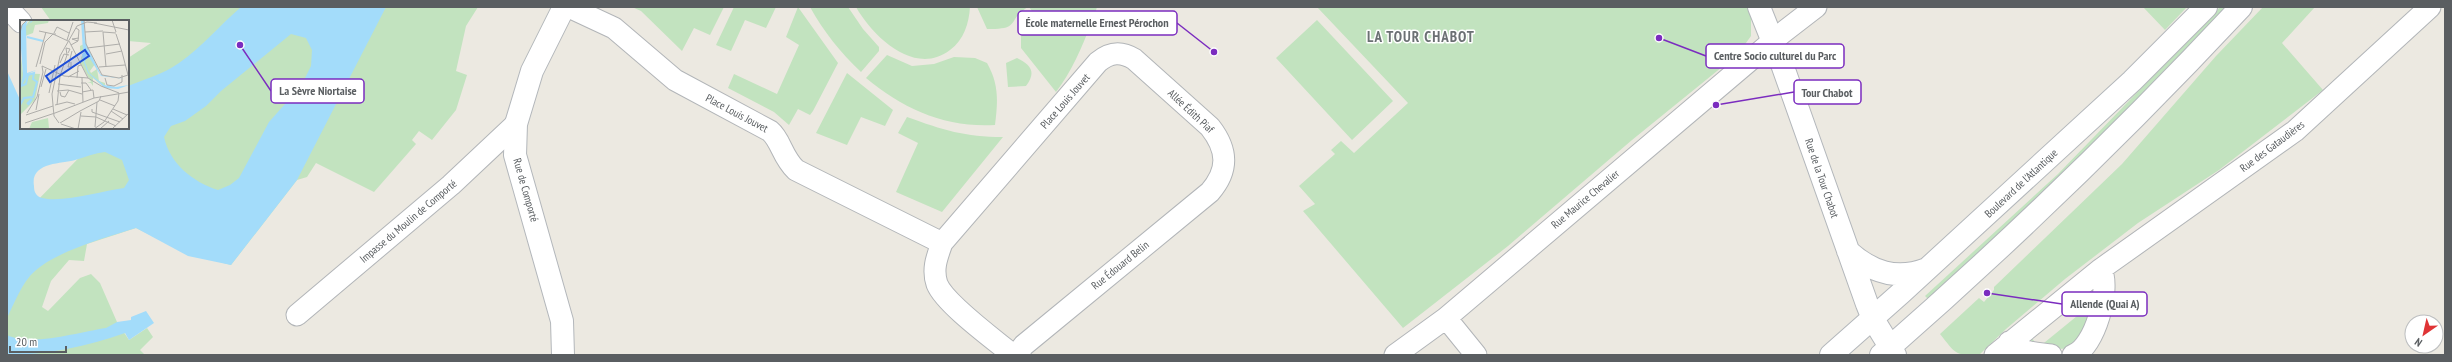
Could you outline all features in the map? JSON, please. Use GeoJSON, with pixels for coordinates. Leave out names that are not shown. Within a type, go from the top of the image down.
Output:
{"type":"FeatureCollection","features":[{"type":"Feature","properties":{"kind":"main road","name":"Rue de Comporté"},"geometry":{"type":"LineString","coordinates":[[563,355],[562,321],[515,155],[516,124],[536,62],[564,7]]}},
{"type":"Feature","properties":{"kind":"main road","name":"Rue de la Tour Chabot"},"geometry":{"type":"LineString","coordinates":[[1759,7],[1773,41],[1873,319],[1888,353]]}},
{"type":"Feature","properties":{"kind":"main road","name":"Boulevard de l'Atlantique"},"geometry":{"type":"LineString","coordinates":[[1831,355],[1928,269],[2132,80],[2206,7]]}},
{"type":"Feature","properties":{"kind":"main road"},"geometry":{"type":"LineString","coordinates":[[1888,353],[2037,214],[2132,121],[2241,7]]}},
{"type":"Feature","properties":{"kind":"main road"},"geometry":{"type":"LineString","coordinates":[[1848,251],[1862,264],[1878,272],[1900,275],[1913,274],[1928,269]]}},
{"type":"Feature","properties":{"kind":"street"},"geometry":{"type":"LineString","coordinates":[[8,7],[20,21]]}},
{"type":"Feature","properties":{"kind":"street","name":"Place Louis Jouvet"},"geometry":{"type":"LineString","coordinates":[[569,7],[614,28],[675,80],[770,130],[775,135],[788,162],[796,170],[942,243]]}},
{"type":"Feature","properties":{"kind":"street","name":"Rue Maurice Chevalier"},"geometry":{"type":"LineString","coordinates":[[1395,355],[1446,318],[1773,41],[1816,7]]}},
{"type":"Feature","properties":{"kind":"street","name":"Rue des Gataudières"},"geometry":{"type":"LineString","coordinates":[[2002,348],[2101,269],[2295,131],[2430,7]]}},
{"type":"Feature","properties":{"kind":"street","name":"Place Louis Jouvet"},"geometry":{"type":"LineString","coordinates":[[1013,355],[941,291],[935,271],[935,260],[942,243],[1098,62],[1115,53],[1128,55],[1134,59]]}},
{"type":"Feature","properties":{"kind":"street","name":"Allée Édith Piaf"},"geometry":{"type":"LineString","coordinates":[[1134,59],[1210,127],[1218,137],[1224,154],[1222,174]]}},
{"type":"Feature","properties":{"kind":"street","name":"Impasse du Moulin de Comporté"},"geometry":{"type":"LineString","coordinates":[[297,315],[451,185],[516,124]]}},
{"type":"Feature","properties":{"kind":"street","name":"Rue Édouard Belin"},"geometry":{"type":"LineString","coordinates":[[1016,355],[1024,345],[1210,192],[1222,174]]}},
{"type":"Feature","properties":{"kind":"street"},"geometry":{"type":"LineString","coordinates":[[2073,355],[2085,347],[2093,333],[2106,287],[2105,276],[2101,269]]}},
{"type":"Feature","properties":{"kind":"street"},"geometry":{"type":"LineString","coordinates":[[1446,318],[1476,355]]}},
{"type":"Feature","properties":{"kind":"street","name":"Rue des Gataudières"},"geometry":{"type":"LineString","coordinates":[[2002,348],[2016,348],[2026,352],[2051,355]]}},
{"type":"Feature","properties":{"kind":"green space"},"geometry":{"type":"Polygon","coordinates":[[[41,7],[478,7],[466,26],[456,71],[467,75],[456,110],[432,140],[419,131],[412,140],[416,144],[374,192],[316,163],[307,177],[297,180],[231,265],[189,254],[136,228],[87,244],[84,261],[69,260],[51,281],[42,307],[48,311],[80,278],[91,274],[100,283],[117,322],[129,340],[147,328],[153,337],[140,350],[144,354],[7,355],[7,264],[32,206],[103,133],[129,129],[129,57],[151,43],[129,41],[129,20],[50,20],[41,7]]]}},
{"type":"Feature","properties":{"kind":"green space"},"geometry":{"type":"Polygon","coordinates":[[[632,7],[724,7],[710,35],[694,28],[682,51],[641,11],[632,7]]]}},
{"type":"Feature","properties":{"kind":"green space"},"geometry":{"type":"Polygon","coordinates":[[[734,7],[776,7],[766,28],[745,20],[731,51],[716,45],[734,7]]]}},
{"type":"Feature","properties":{"kind":"green space"},"geometry":{"type":"Polygon","coordinates":[[[798,7],[838,63],[810,115],[798,109],[789,125],[774,112],[728,88],[734,74],[777,94],[799,45],[786,37],[798,7]]]}},
{"type":"Feature","properties":{"kind":"green space"},"geometry":{"type":"Polygon","coordinates":[[[810,7],[848,7],[863,29],[879,47],[879,51],[861,72],[833,41],[810,7]]]}},
{"type":"Feature","properties":{"kind":"green space"},"geometry":{"type":"Polygon","coordinates":[[[856,7],[970,7],[965,31],[955,46],[937,57],[923,59],[909,56],[896,50],[884,41],[863,19],[856,7]]]}},
{"type":"Feature","properties":{"kind":"green space"},"geometry":{"type":"Polygon","coordinates":[[[977,7],[1028,7],[1017,16],[1010,26],[998,29],[987,29],[977,7]]]}},
{"type":"Feature","properties":{"kind":"green space"},"geometry":{"type":"Polygon","coordinates":[[[1029,7],[1097,7],[1094,17],[1076,14],[1058,22],[1046,20],[1034,14],[1029,7]]]}},
{"type":"Feature","properties":{"kind":"green space"},"geometry":{"type":"Polygon","coordinates":[[[1317,7],[1751,7],[1751,36],[1738,54],[1632,140],[1508,246],[1403,328],[1303,211],[1315,204],[1299,186],[1335,154],[1331,150],[1341,141],[1354,153],[1408,103],[1317,7]]]}},
{"type":"Feature","properties":{"kind":"green space"},"geometry":{"type":"Polygon","coordinates":[[[2143,7],[2187,7],[2165,30],[2143,7]]]}},
{"type":"Feature","properties":{"kind":"green space"},"geometry":{"type":"Polygon","coordinates":[[[2220,7],[2227,7],[2089,149],[1929,300],[1925,296],[2058,174],[2220,7]]]}},
{"type":"Feature","properties":{"kind":"green space"},"geometry":{"type":"Polygon","coordinates":[[[2263,7],[2315,7],[2282,43],[2323,90],[2219,170],[2138,223],[2065,279],[2006,329],[1979,355],[1965,355],[1956,352],[1940,334],[1979,298],[1984,302],[1994,290],[1994,287],[2122,164],[2216,56],[2263,7]]]}},
{"type":"Feature","properties":{"kind":"green space"},"geometry":{"type":"Polygon","coordinates":[[[1317,20],[1393,101],[1352,140],[1276,58],[1317,20]]]}},
{"type":"Feature","properties":{"kind":"green space"},"geometry":{"type":"Polygon","coordinates":[[[1083,21],[1091,24],[1080,51],[1056,92],[1021,48],[1021,32],[1034,25],[1054,30],[1083,21]]]}},
{"type":"Feature","properties":{"kind":"green space"},"geometry":{"type":"Polygon","coordinates":[[[887,55],[912,66],[934,64],[954,57],[975,58],[987,63],[994,78],[997,93],[995,125],[977,125],[942,120],[895,99],[866,78],[887,55]]]}},
{"type":"Feature","properties":{"kind":"green space"},"geometry":{"type":"Polygon","coordinates":[[[1017,58],[1029,67],[1032,73],[1031,77],[1026,86],[1008,87],[1006,63],[1017,58]]]}},
{"type":"Feature","properties":{"kind":"green space"},"geometry":{"type":"Polygon","coordinates":[[[847,73],[893,110],[885,126],[861,117],[847,145],[816,133],[847,73]]]}},
{"type":"Feature","properties":{"kind":"green space"},"geometry":{"type":"Polygon","coordinates":[[[907,117],[954,132],[977,136],[1003,137],[942,212],[896,192],[918,143],[898,133],[907,117]]]}},
{"type":"Feature","properties":{"kind":"green space"},"geometry":{"type":"Polygon","coordinates":[[[2089,292],[2096,296],[2096,300],[2089,329],[2081,342],[2075,346],[2066,348],[2029,348],[2027,342],[2030,336],[2039,347],[2093,303],[2085,293],[2089,292]]]}},
{"type":"Feature","properties":{"kind":"water"},"geometry":{"type":"Polygon","coordinates":[[[241,7],[386,7],[297,180],[231,265],[188,256],[136,228],[83,245],[44,264],[26,281],[7,318],[7,71],[20,100],[20,129],[129,129],[129,86],[173,67],[195,50],[241,7]],[[291,34],[221,91],[206,106],[185,121],[171,126],[164,137],[171,156],[184,171],[200,182],[218,190],[230,185],[239,178],[269,122],[301,86],[311,66],[312,50],[306,38],[291,34]],[[105,152],[42,168],[37,172],[34,178],[34,188],[36,194],[42,198],[61,199],[124,188],[129,180],[122,160],[105,152]]]}},
{"type":"Feature","properties":{"kind":"water"},"geometry":{"type":"Polygon","coordinates":[[[146,311],[154,323],[129,340],[125,333],[67,349],[22,355],[7,355],[7,335],[29,340],[55,338],[106,328],[117,322],[131,320],[131,317],[146,311]]]}},
{"type":"Feature","properties":{"kind":"place","name":"Centre Socio culturel du Parc"},"geometry":{"type":"Point","coordinates":[1659,38]}},
{"type":"Feature","properties":{"kind":"place","name":"La Sèvre Niortaise"},"geometry":{"type":"Point","coordinates":[240,45]}},
{"type":"Feature","properties":{"kind":"place","name":"École maternelle Ernest Pérochon"},"geometry":{"type":"Point","coordinates":[1214,52]}},
{"type":"Feature","properties":{"kind":"place","name":"Tour Chabot"},"geometry":{"type":"Point","coordinates":[1716,105]}},
{"type":"Feature","properties":{"kind":"place","name":"Allende (Quai A)"},"geometry":{"type":"Point","coordinates":[1987,293]}},
{"type":"Feature","properties":{"kind":"district","name":"LA TOUR CHABOT"},"geometry":{"type":"Point","coordinates":[1421,36]}}]}
